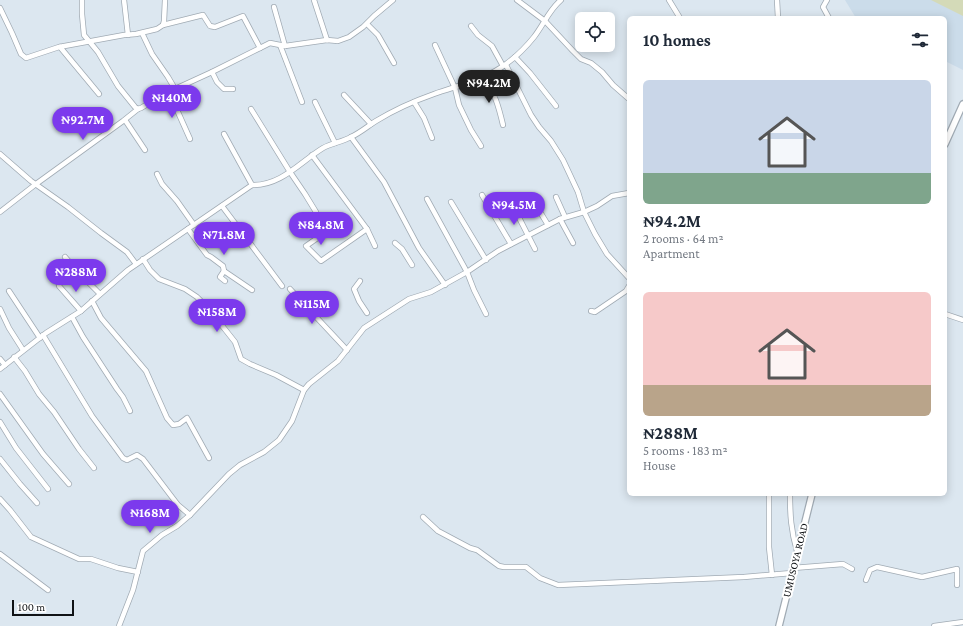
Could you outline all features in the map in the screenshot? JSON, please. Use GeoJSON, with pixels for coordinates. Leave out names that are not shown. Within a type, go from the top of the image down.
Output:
{"type":"FeatureCollection","features":[{"type":"Feature","properties":{"kind":"main road"},"geometry":{"type":"LineString","coordinates":[[947,140],[963,104]]}},
{"type":"Feature","properties":{"kind":"main road","name":"UMUSOYA ROAD"},"geometry":{"type":"LineString","coordinates":[[779,626],[811,496]]}},
{"type":"Feature","properties":{"kind":"street"},"geometry":{"type":"LineString","coordinates":[[82,0],[84,35],[118,86],[138,109]]}},
{"type":"Feature","properties":{"kind":"street"},"geometry":{"type":"LineString","coordinates":[[124,0],[128,35]]}},
{"type":"Feature","properties":{"kind":"street"},"geometry":{"type":"LineString","coordinates":[[0,8],[23,57],[26,58],[60,47],[158,29],[164,21],[165,0]]}},
{"type":"Feature","properties":{"kind":"street"},"geometry":{"type":"LineString","coordinates":[[314,0],[326,40]]}},
{"type":"Feature","properties":{"kind":"street"},"geometry":{"type":"LineString","coordinates":[[0,212],[138,109],[175,89],[270,43],[283,45],[326,40],[338,41],[349,37],[393,0]]}},
{"type":"Feature","properties":{"kind":"street"},"geometry":{"type":"LineString","coordinates":[[517,0],[545,20],[581,59],[591,63],[602,72],[613,85],[627,97]]}},
{"type":"Feature","properties":{"kind":"street"},"geometry":{"type":"LineString","coordinates":[[0,369],[41,336],[81,311],[136,264],[252,185],[273,181],[284,176],[328,145],[351,137],[394,111],[414,102],[482,78],[504,65],[515,57],[535,36],[550,11],[561,0]]}},
{"type":"Feature","properties":{"kind":"street"},"geometry":{"type":"LineString","coordinates":[[669,0],[679,16]]}},
{"type":"Feature","properties":{"kind":"street"},"geometry":{"type":"LineString","coordinates":[[778,0],[778,16]]}},
{"type":"Feature","properties":{"kind":"street"},"geometry":{"type":"LineString","coordinates":[[827,0],[823,7],[828,16]]}},
{"type":"Feature","properties":{"kind":"street"},"geometry":{"type":"LineString","coordinates":[[274,8],[283,45],[302,102]]}},
{"type":"Feature","properties":{"kind":"street"},"geometry":{"type":"LineString","coordinates":[[162,25],[203,15],[210,26],[215,27],[242,16],[260,48]]}},
{"type":"Feature","properties":{"kind":"street"},"geometry":{"type":"LineString","coordinates":[[366,24],[378,35],[394,63]]}},
{"type":"Feature","properties":{"kind":"street"},"geometry":{"type":"LineString","coordinates":[[471,26],[478,35],[492,46],[504,65],[535,121],[551,141],[563,160],[578,192],[584,212],[595,234],[607,254],[627,276]]}},
{"type":"Feature","properties":{"kind":"street"},"geometry":{"type":"LineString","coordinates":[[142,33],[152,54],[175,89]]}},
{"type":"Feature","properties":{"kind":"street"},"geometry":{"type":"LineString","coordinates":[[434,46],[455,88],[460,105],[471,130],[481,146]]}},
{"type":"Feature","properties":{"kind":"street"},"geometry":{"type":"LineString","coordinates":[[60,47],[99,94]]}},
{"type":"Feature","properties":{"kind":"street"},"geometry":{"type":"LineString","coordinates":[[515,57],[530,73],[556,106]]}},
{"type":"Feature","properties":{"kind":"street"},"geometry":{"type":"LineString","coordinates":[[212,72],[220,87],[224,89],[233,89]]}},
{"type":"Feature","properties":{"kind":"street"},"geometry":{"type":"LineString","coordinates":[[482,78],[493,92],[503,125]]}},
{"type":"Feature","properties":{"kind":"street"},"geometry":{"type":"LineString","coordinates":[[170,92],[190,139]]}},
{"type":"Feature","properties":{"kind":"street"},"geometry":{"type":"LineString","coordinates":[[344,95],[372,124]]}},
{"type":"Feature","properties":{"kind":"street"},"geometry":{"type":"LineString","coordinates":[[315,102],[335,143]]}},
{"type":"Feature","properties":{"kind":"street"},"geometry":{"type":"LineString","coordinates":[[414,102],[424,118],[432,138]]}},
{"type":"Feature","properties":{"kind":"street"},"geometry":{"type":"LineString","coordinates":[[251,110],[316,212]]}},
{"type":"Feature","properties":{"kind":"street"},"geometry":{"type":"LineString","coordinates":[[125,120],[145,150]]}},
{"type":"Feature","properties":{"kind":"street"},"geometry":{"type":"LineString","coordinates":[[224,134],[252,185]]}},
{"type":"Feature","properties":{"kind":"street"},"geometry":{"type":"LineString","coordinates":[[351,137],[384,182],[419,248],[444,285]]}},
{"type":"Feature","properties":{"kind":"street"},"geometry":{"type":"LineString","coordinates":[[0,154],[31,181],[127,252],[136,264]]}},
{"type":"Feature","properties":{"kind":"street"},"geometry":{"type":"LineString","coordinates":[[312,156],[366,229],[375,246]]}},
{"type":"Feature","properties":{"kind":"street"},"geometry":{"type":"LineString","coordinates":[[157,174],[162,184],[177,201],[194,225]]}},
{"type":"Feature","properties":{"kind":"street"},"geometry":{"type":"LineString","coordinates":[[118,626],[133,590],[143,551],[190,515],[229,474],[240,465],[264,452],[279,440],[292,421],[304,390],[309,384],[338,361],[364,328],[408,298],[431,292],[528,235],[560,219],[584,212],[597,206],[612,196],[627,193]]}},
{"type":"Feature","properties":{"kind":"street"},"geometry":{"type":"LineString","coordinates":[[482,195],[511,244]]}},
{"type":"Feature","properties":{"kind":"street"},"geometry":{"type":"LineString","coordinates":[[508,196],[535,249]]}},
{"type":"Feature","properties":{"kind":"street"},"geometry":{"type":"LineString","coordinates":[[556,197],[565,217]]}},
{"type":"Feature","properties":{"kind":"street"},"geometry":{"type":"LineString","coordinates":[[427,199],[467,272],[486,314]]}},
{"type":"Feature","properties":{"kind":"street"},"geometry":{"type":"LineString","coordinates":[[451,202],[486,260]]}},
{"type":"Feature","properties":{"kind":"street"},"geometry":{"type":"LineString","coordinates":[[534,202],[548,225]]}},
{"type":"Feature","properties":{"kind":"street"},"geometry":{"type":"LineString","coordinates":[[222,206],[282,286]]}},
{"type":"Feature","properties":{"kind":"street"},"geometry":{"type":"LineString","coordinates":[[560,219],[573,243]]}},
{"type":"Feature","properties":{"kind":"street"},"geometry":{"type":"LineString","coordinates":[[188,229],[207,255],[211,256],[223,266],[224,271],[252,290]]}},
{"type":"Feature","properties":{"kind":"street"},"geometry":{"type":"LineString","coordinates":[[326,232],[306,246],[321,261],[366,229]]}},
{"type":"Feature","properties":{"kind":"street"},"geometry":{"type":"LineString","coordinates":[[395,243],[402,249],[412,265]]}},
{"type":"Feature","properties":{"kind":"street"},"geometry":{"type":"LineString","coordinates":[[66,256],[77,271],[100,294]]}},
{"type":"Feature","properties":{"kind":"street"},"geometry":{"type":"LineString","coordinates":[[143,259],[150,270],[159,279],[185,289],[197,297],[208,308],[235,342],[241,359],[304,390]]}},
{"type":"Feature","properties":{"kind":"street"},"geometry":{"type":"LineString","coordinates":[[224,271],[220,277],[225,281]]}},
{"type":"Feature","properties":{"kind":"street"},"geometry":{"type":"LineString","coordinates":[[360,281],[354,289],[359,301],[367,313]]}},
{"type":"Feature","properties":{"kind":"street"},"geometry":{"type":"LineString","coordinates":[[59,286],[81,311]]}},
{"type":"Feature","properties":{"kind":"street"},"geometry":{"type":"LineString","coordinates":[[290,289],[347,350]]}},
{"type":"Feature","properties":{"kind":"street"},"geometry":{"type":"LineString","coordinates":[[591,311],[595,312],[627,289]]}},
{"type":"Feature","properties":{"kind":"street"},"geometry":{"type":"LineString","coordinates":[[9,291],[41,336],[92,416],[123,458],[127,460],[137,455],[143,459],[178,505],[190,515]]}},
{"type":"Feature","properties":{"kind":"street"},"geometry":{"type":"LineString","coordinates":[[92,301],[101,318],[146,371],[167,418],[173,425],[179,424],[187,418],[209,458]]}},
{"type":"Feature","properties":{"kind":"street"},"geometry":{"type":"LineString","coordinates":[[0,309],[9,328],[23,350]]}},
{"type":"Feature","properties":{"kind":"street"},"geometry":{"type":"LineString","coordinates":[[947,315],[963,320]]}},
{"type":"Feature","properties":{"kind":"street"},"geometry":{"type":"LineString","coordinates":[[72,317],[83,337],[123,397],[130,411]]}},
{"type":"Feature","properties":{"kind":"street"},"geometry":{"type":"LineString","coordinates":[[14,357],[39,394],[54,412],[78,449],[94,468]]}},
{"type":"Feature","properties":{"kind":"street"},"geometry":{"type":"LineString","coordinates":[[0,359],[5,365]]}},
{"type":"Feature","properties":{"kind":"street"},"geometry":{"type":"LineString","coordinates":[[0,394],[43,454],[69,484]]}},
{"type":"Feature","properties":{"kind":"street"},"geometry":{"type":"LineString","coordinates":[[0,422],[16,448],[48,489]]}},
{"type":"Feature","properties":{"kind":"street"},"geometry":{"type":"LineString","coordinates":[[0,459],[37,503]]}},
{"type":"Feature","properties":{"kind":"street"},"geometry":{"type":"LineString","coordinates":[[769,496],[769,547],[772,575]]}},
{"type":"Feature","properties":{"kind":"street"},"geometry":{"type":"LineString","coordinates":[[790,496],[792,533],[797,551]]}},
{"type":"Feature","properties":{"kind":"street"},"geometry":{"type":"LineString","coordinates":[[0,499],[31,537],[79,559],[91,559],[138,572]]}},
{"type":"Feature","properties":{"kind":"street"},"geometry":{"type":"LineString","coordinates":[[423,517],[438,531],[470,548],[477,550],[499,566],[526,567],[535,575],[558,585],[772,575],[793,570],[843,564],[852,569]]}},
{"type":"Feature","properties":{"kind":"street"},"geometry":{"type":"LineString","coordinates":[[0,554],[48,590]]}},
{"type":"Feature","properties":{"kind":"street"},"geometry":{"type":"LineString","coordinates":[[866,580],[870,570],[877,567],[922,577],[957,569],[957,585]]}},
{"type":"Feature","properties":{"kind":"street"},"geometry":{"type":"LineString","coordinates":[[934,626],[963,622]]}},
{"type":"Feature","properties":{"kind":"shaded area"},"geometry":{"type":"Polygon","coordinates":[[[845,0],[963,0],[963,70],[947,62],[947,16],[855,16],[845,0]]]}},
{"type":"Feature","properties":{"kind":"green space"},"geometry":{"type":"Polygon","coordinates":[[[931,0],[963,0],[963,16],[931,0]]]}}]}
